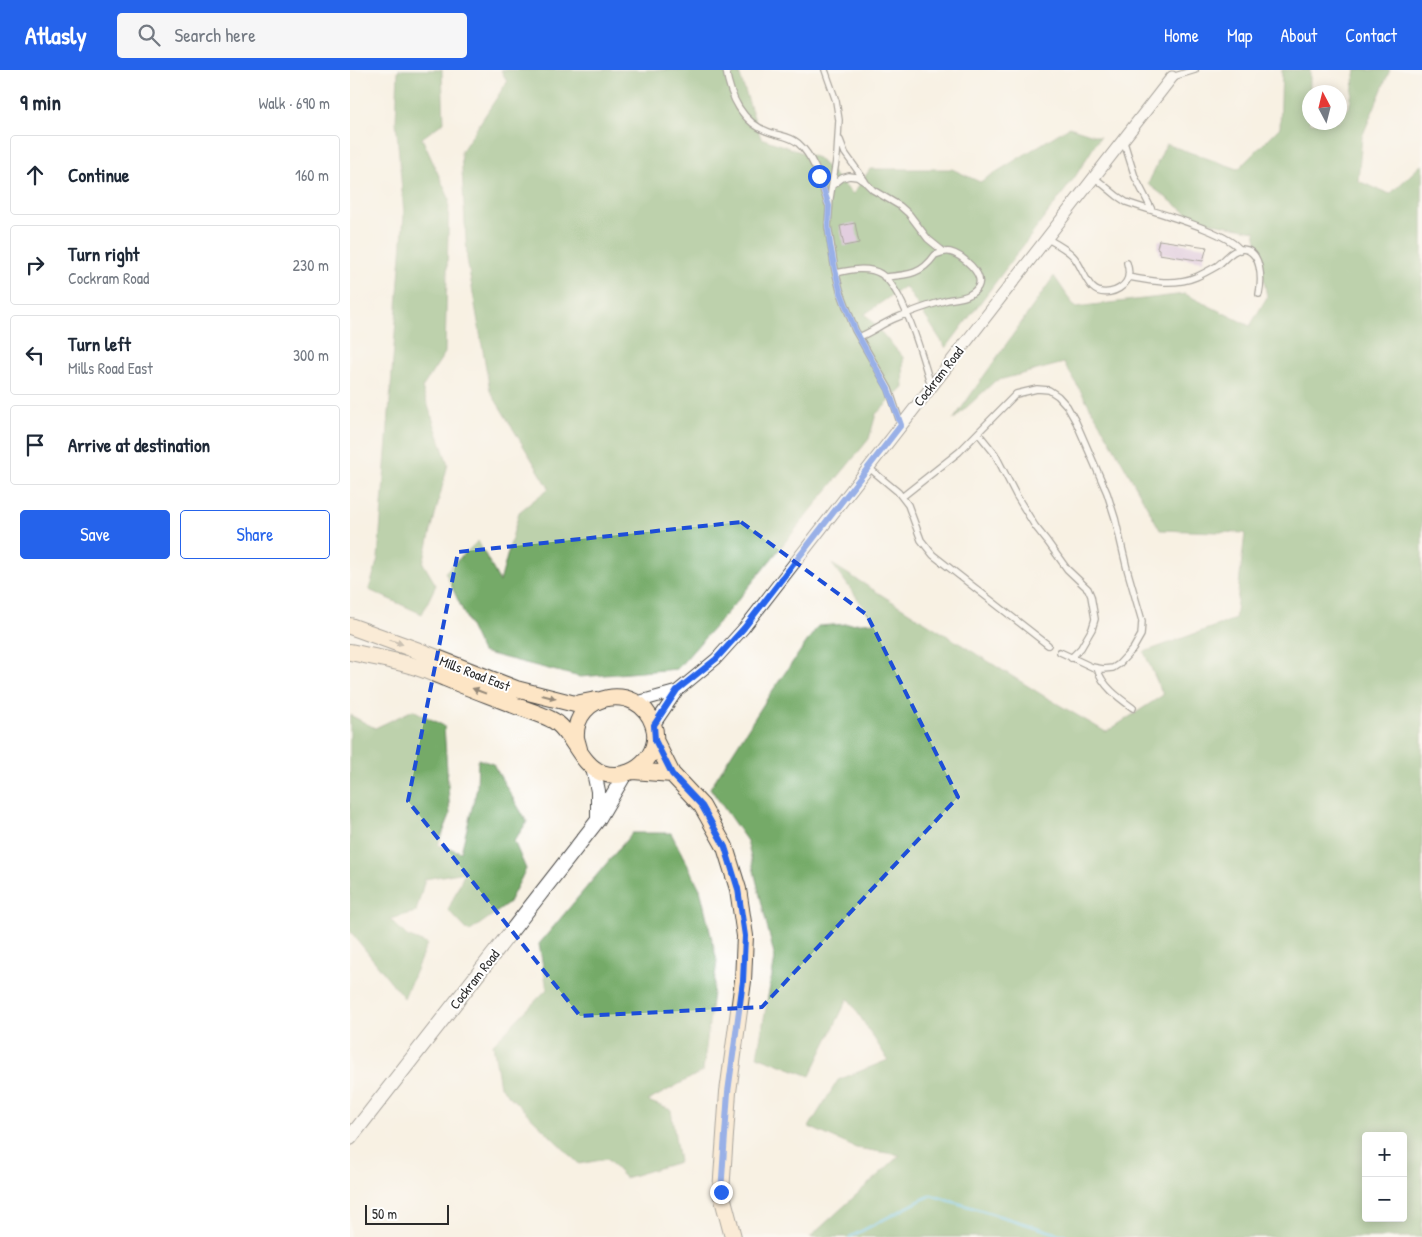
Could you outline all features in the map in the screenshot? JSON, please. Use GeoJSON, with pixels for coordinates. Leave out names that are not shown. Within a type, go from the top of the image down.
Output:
{"type":"FeatureCollection","features":[{"type":"Feature","properties":{"kind":"main road","name":"Mills Road East"},"geometry":{"type":"LineString","coordinates":[[350,626],[516,689],[575,704],[604,698]]}},
{"type":"Feature","properties":{"kind":"main road","name":"Mills Road East"},"geometry":{"type":"LineString","coordinates":[[350,652],[406,664],[557,722],[579,749]]}},
{"type":"Feature","properties":{"kind":"main road"},"geometry":{"type":"LineString","coordinates":[[672,774],[629,772],[614,775],[603,773],[593,768],[584,759],[576,737],[578,724],[584,713],[592,704],[604,698],[615,696],[637,702],[644,708],[650,716],[654,733],[672,774],[702,806],[725,847],[738,889],[745,936],[743,981],[728,1092],[721,1192],[733,1237]]}},
{"type":"Feature","properties":{"kind":"main road"},"geometry":{"type":"LineString","coordinates":[[629,772],[644,763],[651,753],[654,733]]}},
{"type":"Feature","properties":{"kind":"street","name":"Cockram Road"},"geometry":{"type":"LineString","coordinates":[[637,702],[677,690],[716,659],[744,628],[1094,177],[1172,72]]}},
{"type":"Feature","properties":{"kind":"street","name":"Cockram Road"},"geometry":{"type":"LineString","coordinates":[[654,733],[677,690]]}},
{"type":"Feature","properties":{"kind":"street"},"geometry":{"type":"LineString","coordinates":[[593,768],[598,791],[598,820]]}},
{"type":"Feature","properties":{"kind":"street","name":"Cockram Road"},"geometry":{"type":"LineString","coordinates":[[350,1138],[598,820],[629,772]]}},
{"type":"Feature","properties":{"kind":"lane"},"geometry":{"type":"LineString","coordinates":[[726,70],[728,85],[737,106],[745,117],[760,128],[792,138],[800,144],[813,162],[829,206]]}},
{"type":"Feature","properties":{"kind":"lane"},"geometry":{"type":"LineString","coordinates":[[825,70],[836,101],[839,120],[836,170],[829,206],[828,226],[836,273],[843,299],[859,338],[888,389],[901,425]]}},
{"type":"Feature","properties":{"kind":"lane"},"geometry":{"type":"LineString","coordinates":[[1172,72],[1195,70]]}},
{"type":"Feature","properties":{"kind":"lane"},"geometry":{"type":"LineString","coordinates":[[838,136],[845,153],[866,183],[873,190],[900,206],[909,214],[928,239],[944,252]]}},
{"type":"Feature","properties":{"kind":"lane"},"geometry":{"type":"LineString","coordinates":[[1123,139],[1135,178],[1152,210]]}},
{"type":"Feature","properties":{"kind":"lane"},"geometry":{"type":"LineString","coordinates":[[832,186],[842,178],[849,176],[856,177],[866,183]]}},
{"type":"Feature","properties":{"kind":"lane"},"geometry":{"type":"LineString","coordinates":[[1094,177],[1126,202],[1196,225],[1219,235],[1238,246],[1240,250]]}},
{"type":"Feature","properties":{"kind":"lane"},"geometry":{"type":"LineString","coordinates":[[1046,238],[1072,254],[1087,282],[1096,290],[1109,292],[1122,287],[1128,277],[1127,263]]}},
{"type":"Feature","properties":{"kind":"lane"},"geometry":{"type":"LineString","coordinates":[[1128,277],[1160,282],[1174,282],[1194,278],[1216,266],[1232,253],[1240,250],[1248,251],[1257,261],[1261,281],[1259,294]]}},
{"type":"Feature","properties":{"kind":"lane"},"geometry":{"type":"LineString","coordinates":[[859,338],[896,318],[935,303],[967,296],[979,286],[979,279],[975,270],[966,260],[953,253],[944,252],[936,254],[929,264],[922,269],[901,276],[884,278]]}},
{"type":"Feature","properties":{"kind":"lane"},"geometry":{"type":"LineString","coordinates":[[836,273],[855,269],[871,270],[881,274],[894,288],[907,314],[931,386]]}},
{"type":"Feature","properties":{"kind":"lane"},"geometry":{"type":"LineString","coordinates":[[902,497],[959,452],[1016,394],[1037,389],[1049,390],[1058,396],[1067,406],[1076,422],[1103,485],[1115,518],[1142,620],[1141,635],[1133,650],[1113,668],[1092,667],[1060,652]]}},
{"type":"Feature","properties":{"kind":"lane"},"geometry":{"type":"LineString","coordinates":[[978,433],[994,454],[1035,526],[1067,569],[1088,589],[1091,596],[1095,619],[1081,648],[1071,658]]}},
{"type":"Feature","properties":{"kind":"lane"},"geometry":{"type":"LineString","coordinates":[[868,467],[898,492],[908,505],[921,540],[933,555],[1048,646]]}},
{"type":"Feature","properties":{"kind":"lane"},"geometry":{"type":"LineString","coordinates":[[1097,668],[1110,689],[1133,708]]}},
{"type":"Feature","properties":{"kind":"highlighted area"},"geometry":{"type":"Polygon","coordinates":[[[741,522],[867,615],[958,797],[762,1007],[580,1016],[408,801],[458,552],[741,522]]]}},
{"type":"Feature","properties":{"kind":"green space"},"geometry":{"type":"Polygon","coordinates":[[[398,70],[442,70],[444,122],[422,138],[449,198],[445,353],[422,388],[448,464],[423,563],[436,585],[422,614],[369,590],[378,558],[404,214],[396,121],[398,70]]]}},
{"type":"Feature","properties":{"kind":"green space"},"geometry":{"type":"Polygon","coordinates":[[[501,70],[738,70],[761,138],[818,158],[853,194],[870,169],[952,169],[980,182],[1069,127],[1100,137],[1075,177],[946,348],[905,286],[865,314],[903,357],[904,388],[876,414],[869,439],[738,600],[677,669],[580,677],[482,652],[445,572],[478,541],[500,582],[519,512],[549,488],[490,391],[467,259],[461,152],[507,82],[501,70]]]}},
{"type":"Feature","properties":{"kind":"green space"},"geometry":{"type":"Polygon","coordinates":[[[1282,70],[1310,70],[1310,85],[1302,85],[1302,130],[1347,130],[1347,109],[1349,108],[1356,70],[1390,70],[1362,137],[1358,181],[1390,194],[1422,164],[1422,1237],[810,1237],[900,1155],[856,1148],[809,1127],[838,1080],[888,1060],[848,998],[810,1076],[757,1056],[775,959],[747,841],[710,788],[770,694],[818,626],[875,622],[832,564],[1044,696],[1106,732],[1163,695],[1144,652],[1235,619],[1245,533],[1160,530],[1064,363],[995,381],[953,420],[1054,276],[1075,307],[1185,294],[1250,326],[1267,297],[1255,231],[1196,220],[1148,184],[1166,144],[1238,169],[1280,127],[1282,70]]]}},
{"type":"Feature","properties":{"kind":"green space"},"geometry":{"type":"Polygon","coordinates":[[[413,710],[444,726],[450,815],[438,845],[461,852],[477,788],[478,759],[493,764],[527,822],[514,841],[526,869],[508,904],[469,932],[448,910],[465,872],[425,879],[416,912],[390,919],[407,936],[427,944],[404,998],[350,931],[350,715],[375,728],[413,710]]]}},
{"type":"Feature","properties":{"kind":"green space"},"geometry":{"type":"Polygon","coordinates":[[[632,833],[671,833],[700,889],[717,961],[703,1071],[648,1101],[671,1110],[679,1162],[625,1178],[607,1159],[579,1164],[500,1087],[493,1044],[547,989],[539,944],[632,833]]]}},
{"type":"Feature","properties":{"kind":"building"},"geometry":{"type":"Polygon","coordinates":[[[855,223],[859,243],[844,246],[840,226],[855,223]]]}},
{"type":"Feature","properties":{"kind":"building"},"geometry":{"type":"Polygon","coordinates":[[[1159,240],[1207,247],[1203,261],[1159,254],[1159,249],[1157,248],[1159,240]]]}},
{"type":"Feature","properties":{"kind":"waterway"},"geometry":{"type":"LineString","coordinates":[[850,1237],[931,1195],[1068,1237]]}},
{"type":"Feature","properties":{"kind":"route"},"geometry":{"type":"LineString","coordinates":[[721,1192],[728,1092],[743,981],[745,936],[738,889],[725,847],[702,806],[672,774],[655,740],[654,725],[677,690],[716,659],[744,628],[901,425],[888,389],[855,330],[840,290],[830,244],[828,226],[829,206],[819,176]]}}]}
